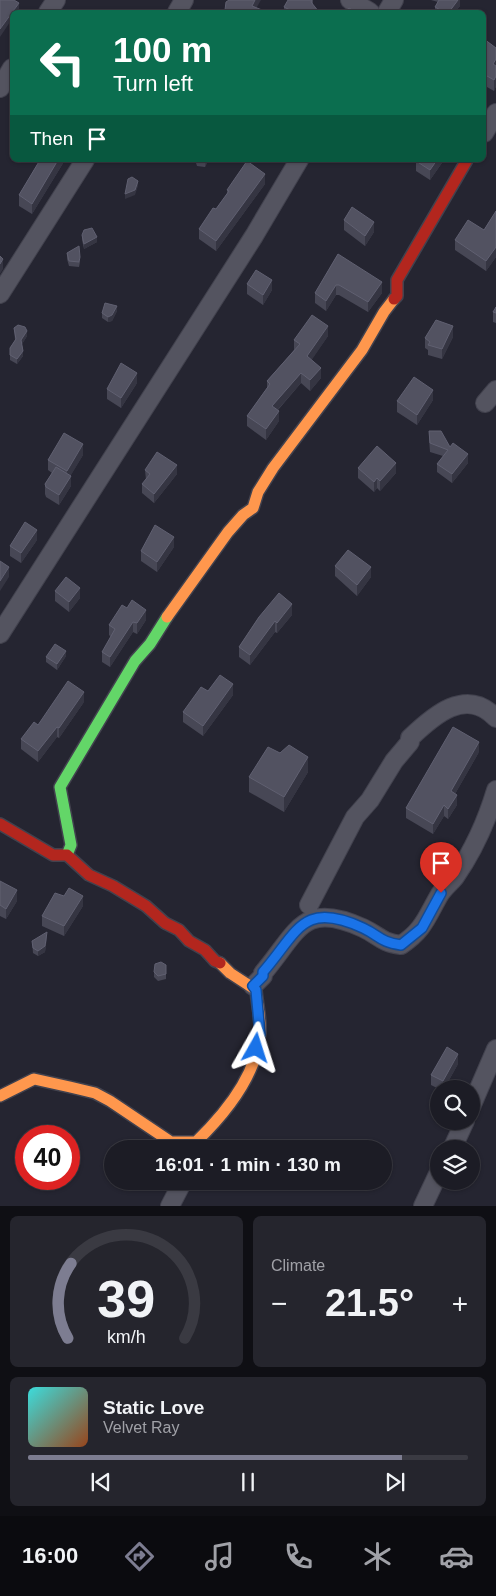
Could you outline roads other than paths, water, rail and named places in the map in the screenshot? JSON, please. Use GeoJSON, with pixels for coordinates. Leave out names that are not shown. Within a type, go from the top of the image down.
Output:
{"type":"FeatureCollection","features":[{"type":"Feature","properties":{"kind":"street"},"geometry":{"type":"LineString","coordinates":[[350,0],[367,10]]}},
{"type":"Feature","properties":{"kind":"street"},"geometry":{"type":"LineString","coordinates":[[0,88],[10,71]]}},
{"type":"Feature","properties":{"kind":"street"},"geometry":{"type":"LineString","coordinates":[[486,130],[496,113]]}},
{"type":"Feature","properties":{"kind":"street"},"geometry":{"type":"LineString","coordinates":[[0,294],[84,162]]}},
{"type":"Feature","properties":{"kind":"street"},"geometry":{"type":"LineString","coordinates":[[0,634],[254,236],[298,162]]}},
{"type":"Feature","properties":{"kind":"street"},"geometry":{"type":"LineString","coordinates":[[67,855],[71,845],[68,820],[60,787],[67,773],[98,726],[135,661],[150,644],[157,630],[173,611],[228,532],[242,515],[253,508],[253,498],[362,350],[384,312],[397,296],[397,280],[467,162]]}},
{"type":"Feature","properties":{"kind":"street"},"geometry":{"type":"LineString","coordinates":[[309,905],[355,817],[370,800],[394,760],[410,742],[410,738],[432,718],[451,706],[470,705],[483,707],[496,718]]}},
{"type":"Feature","properties":{"kind":"street"},"geometry":{"type":"LineString","coordinates":[[253,986],[263,976],[263,972],[285,942],[305,923],[314,918],[337,917],[372,932],[385,943],[401,945],[412,938],[422,928],[441,893],[455,876],[474,845],[496,790]]}},
{"type":"Feature","properties":{"kind":"street"},"geometry":{"type":"LineString","coordinates":[[0,824],[53,855],[67,855],[89,875],[105,884],[113,886],[146,906],[165,922],[179,930],[189,941],[204,950],[215,961],[218,961],[230,973],[253,986],[256,990],[260,1034],[250,1067],[226,1110],[201,1140]]}},
{"type":"Feature","properties":{"kind":"street"},"geometry":{"type":"LineString","coordinates":[[480,1086],[496,1049]]}},
{"type":"Feature","properties":{"kind":"street"},"geometry":{"type":"LineString","coordinates":[[0,1096],[34,1079],[95,1093],[168,1140]]}},
{"type":"Feature","properties":{"kind":"street"},"geometry":{"type":"LineString","coordinates":[[170,1206],[178,1190]]}},
{"type":"Feature","properties":{"kind":"street"},"geometry":{"type":"LineString","coordinates":[[423,1206],[431,1190]]}}]}
